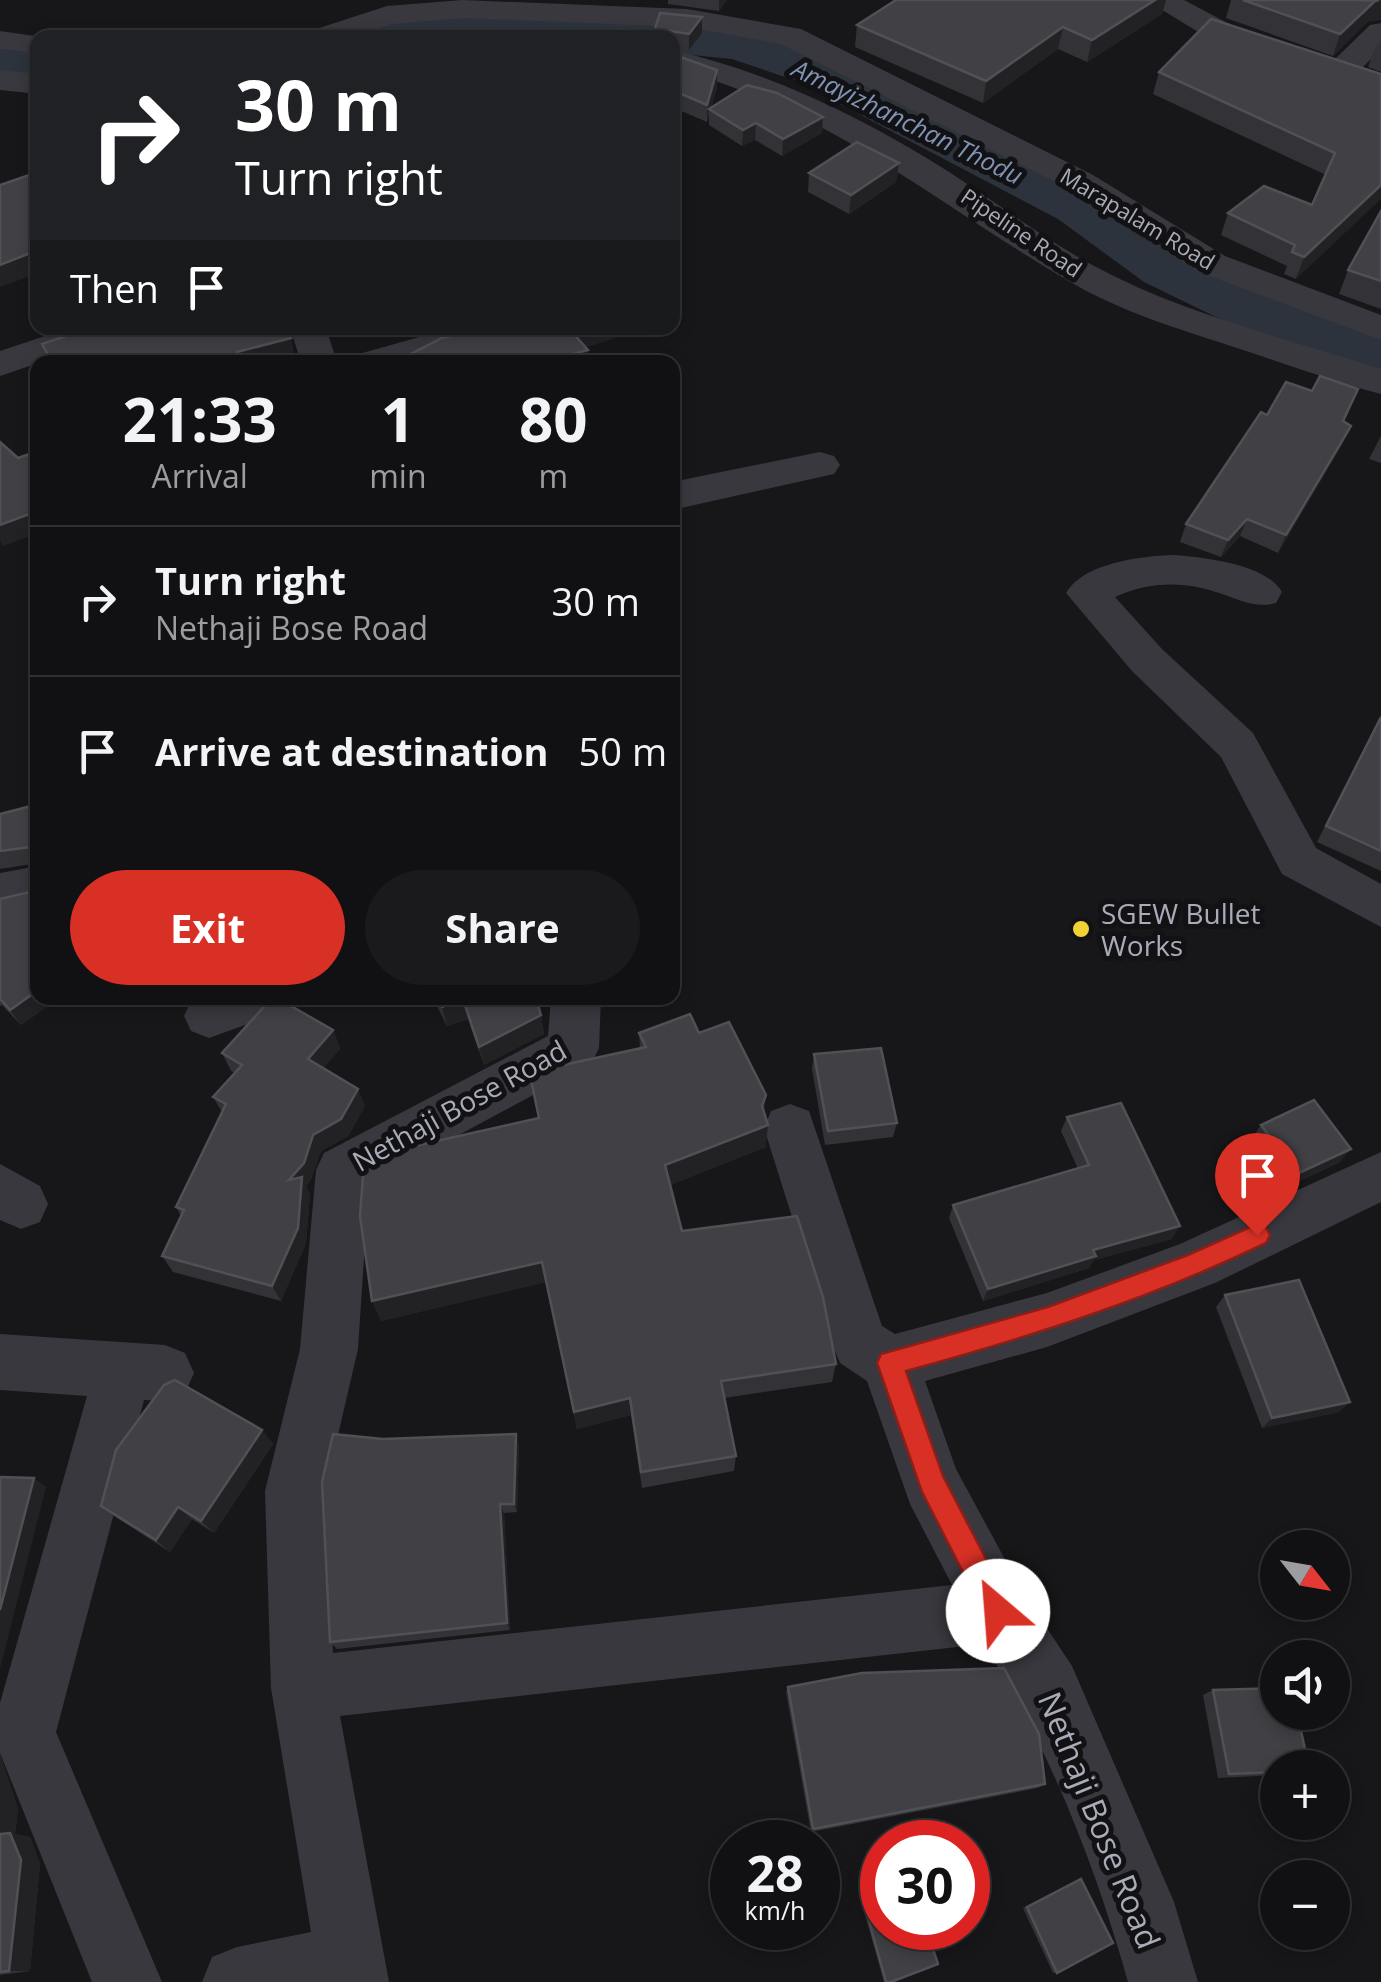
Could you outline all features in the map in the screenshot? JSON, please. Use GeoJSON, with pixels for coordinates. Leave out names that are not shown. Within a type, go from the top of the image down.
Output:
{"type":"FeatureCollection","features":[{"type":"Feature","properties":{"kind":"street"},"geometry":{"type":"LineString","coordinates":[[1161,0],[1224,34],[1381,86]]}},
{"type":"Feature","properties":{"kind":"street","name":"Marapalam Road"},"geometry":{"type":"LineString","coordinates":[[345,30],[387,16],[464,9],[687,18],[790,36],[1080,182],[1148,228],[1212,264],[1381,328]]}},
{"type":"Feature","properties":{"kind":"street"},"geometry":{"type":"LineString","coordinates":[[1338,72],[1381,32]]}},
{"type":"Feature","properties":{"kind":"street"},"geometry":{"type":"LineString","coordinates":[[0,40],[30,43]]}},
{"type":"Feature","properties":{"kind":"street","name":"Pipeline Road"},"geometry":{"type":"LineString","coordinates":[[680,61],[719,70],[774,92],[915,165],[1080,273],[1146,306],[1381,382]]}},
{"type":"Feature","properties":{"kind":"street"},"geometry":{"type":"LineString","coordinates":[[0,80],[30,83]]}},
{"type":"Feature","properties":{"kind":"street"},"geometry":{"type":"LineString","coordinates":[[0,364],[85,335]]}},
{"type":"Feature","properties":{"kind":"street"},"geometry":{"type":"LineString","coordinates":[[396,355],[466,335]]}},
{"type":"Feature","properties":{"kind":"street"},"geometry":{"type":"LineString","coordinates":[[680,494],[820,465]]}},
{"type":"Feature","properties":{"kind":"street"},"geometry":{"type":"LineString","coordinates":[[1261,592],[1173,567],[1127,572],[1087,592],[1147,660],[1237,745],[1270,799],[1299,861],[1381,907]]}},
{"type":"Feature","properties":{"kind":"street"},"geometry":{"type":"LineString","coordinates":[[0,894],[30,886]]}},
{"type":"Feature","properties":{"kind":"street"},"geometry":{"type":"LineString","coordinates":[[210,1016],[241,1005]]}},
{"type":"Feature","properties":{"kind":"street","name":"Nethaji Bose Road"},"geometry":{"type":"LineString","coordinates":[[352,1970],[302,1688],[296,1491],[329,1349],[343,1170],[573,1048],[576,1005]]}},
{"type":"Feature","properties":{"kind":"street"},"geometry":{"type":"LineString","coordinates":[[790,1128],[860,1344],[890,1363],[1048,1320],[1196,1264],[1381,1176]]}},
{"type":"Feature","properties":{"kind":"street"},"geometry":{"type":"LineString","coordinates":[[0,1362],[144,1372],[24,1732],[127,1982]]}},
{"type":"Feature","properties":{"kind":"street","name":"Nethaji Bose Road"},"geometry":{"type":"LineString","coordinates":[[890,1363],[932,1482],[998,1611],[1049,1689],[1140,1902],[1164,1982]]}},
{"type":"Feature","properties":{"kind":"street"},"geometry":{"type":"LineString","coordinates":[[302,1688],[998,1611]]}},
{"type":"Feature","properties":{"kind":"street"},"geometry":{"type":"LineString","coordinates":[[238,1982],[352,1970]]}},
{"type":"Feature","properties":{"kind":"building"},"geometry":{"type":"Polygon","coordinates":[[[896,0],[1155,0],[1092,40],[1063,27],[986,81],[857,25],[896,0]]]}},
{"type":"Feature","properties":{"kind":"building"},"geometry":{"type":"Polygon","coordinates":[[[1243,0],[1379,0],[1340,34],[1243,0]]]}},
{"type":"Feature","properties":{"kind":"building"},"geometry":{"type":"Polygon","coordinates":[[[660,13],[702,17],[689,34],[655,30],[660,13]]]}},
{"type":"Feature","properties":{"kind":"building"},"geometry":{"type":"Polygon","coordinates":[[[1211,19],[1381,74],[1381,185],[1304,257],[1292,252],[1295,245],[1228,213],[1264,186],[1312,205],[1335,153],[1159,72],[1211,19]]]}},
{"type":"Feature","properties":{"kind":"building"},"geometry":{"type":"Polygon","coordinates":[[[680,57],[717,70],[707,105],[680,93],[680,57]]]}},
{"type":"Feature","properties":{"kind":"building"},"geometry":{"type":"Polygon","coordinates":[[[747,85],[777,93],[823,117],[783,139],[756,123],[743,130],[709,109],[747,85]]]}},
{"type":"Feature","properties":{"kind":"building"},"geometry":{"type":"Polygon","coordinates":[[[857,142],[899,163],[851,195],[809,173],[857,142]]]}},
{"type":"Feature","properties":{"kind":"building"},"geometry":{"type":"Polygon","coordinates":[[[30,175],[30,253],[0,265],[0,185],[30,175]]]}},
{"type":"Feature","properties":{"kind":"building"},"geometry":{"type":"Polygon","coordinates":[[[1381,211],[1381,281],[1348,270],[1381,211]]]}},
{"type":"Feature","properties":{"kind":"building"},"geometry":{"type":"Polygon","coordinates":[[[69,335],[291,338],[237,355],[48,355],[42,344],[69,335]]]}},
{"type":"Feature","properties":{"kind":"building"},"geometry":{"type":"Polygon","coordinates":[[[575,335],[588,350],[568,355],[409,355],[442,338],[575,335]]]}},
{"type":"Feature","properties":{"kind":"building"},"geometry":{"type":"Polygon","coordinates":[[[1320,376],[1358,389],[1343,421],[1351,426],[1286,535],[1247,519],[1228,540],[1186,524],[1261,412],[1267,415],[1286,382],[1312,391],[1320,376]]]}},
{"type":"Feature","properties":{"kind":"building"},"geometry":{"type":"Polygon","coordinates":[[[0,442],[18,458],[30,454],[30,514],[0,525],[0,442]]]}},
{"type":"Feature","properties":{"kind":"building"},"geometry":{"type":"Polygon","coordinates":[[[1381,717],[1381,851],[1326,826],[1381,717]]]}},
{"type":"Feature","properties":{"kind":"building"},"geometry":{"type":"Polygon","coordinates":[[[30,806],[30,847],[0,851],[0,814],[30,806]]]}},
{"type":"Feature","properties":{"kind":"building"},"geometry":{"type":"Polygon","coordinates":[[[30,892],[30,996],[10,1010],[0,999],[0,899],[30,892]]]}},
{"type":"Feature","properties":{"kind":"building"},"geometry":{"type":"Polygon","coordinates":[[[266,1005],[289,1005],[333,1030],[308,1059],[358,1089],[341,1119],[313,1135],[304,1163],[289,1180],[302,1177],[298,1228],[272,1286],[162,1256],[184,1210],[176,1207],[226,1104],[213,1097],[242,1065],[222,1053],[266,1005]]]}},
{"type":"Feature","properties":{"kind":"building"},"geometry":{"type":"Polygon","coordinates":[[[465,1005],[538,1005],[541,1015],[479,1047],[465,1005]]]}},
{"type":"Feature","properties":{"kind":"building"},"geometry":{"type":"Polygon","coordinates":[[[690,1014],[699,1033],[729,1022],[766,1095],[762,1106],[768,1125],[665,1165],[682,1231],[797,1216],[823,1297],[836,1364],[721,1381],[736,1456],[641,1472],[630,1398],[574,1412],[542,1262],[372,1301],[360,1216],[364,1163],[383,1153],[539,1118],[530,1075],[561,1059],[563,1065],[646,1047],[639,1033],[690,1014]]]}},
{"type":"Feature","properties":{"kind":"building"},"geometry":{"type":"Polygon","coordinates":[[[881,1048],[897,1123],[828,1131],[814,1054],[881,1048]]]}},
{"type":"Feature","properties":{"kind":"building"},"geometry":{"type":"Polygon","coordinates":[[[1314,1100],[1351,1149],[1297,1174],[1261,1125],[1314,1100]]]}},
{"type":"Feature","properties":{"kind":"building"},"geometry":{"type":"Polygon","coordinates":[[[1121,1103],[1180,1226],[1093,1250],[1096,1256],[988,1289],[953,1205],[1089,1165],[1067,1117],[1121,1103]]]}},
{"type":"Feature","properties":{"kind":"building"},"geometry":{"type":"Polygon","coordinates":[[[1299,1280],[1350,1402],[1272,1418],[1225,1295],[1299,1280]]]}},
{"type":"Feature","properties":{"kind":"building"},"geometry":{"type":"Polygon","coordinates":[[[175,1380],[262,1430],[201,1521],[178,1507],[156,1540],[101,1506],[116,1450],[164,1385],[175,1380]]]}},
{"type":"Feature","properties":{"kind":"building"},"geometry":{"type":"Polygon","coordinates":[[[333,1434],[383,1439],[516,1434],[514,1504],[500,1504],[507,1623],[330,1642],[322,1482],[333,1434]]]}},
{"type":"Feature","properties":{"kind":"building"},"geometry":{"type":"Polygon","coordinates":[[[0,1477],[34,1478],[0,1610],[0,1477]]]}},
{"type":"Feature","properties":{"kind":"building"},"geometry":{"type":"Polygon","coordinates":[[[1004,1668],[1039,1734],[1045,1784],[840,1824],[840,1820],[811,1820],[788,1687],[862,1673],[1004,1668]]]}},
{"type":"Feature","properties":{"kind":"building"},"geometry":{"type":"Polygon","coordinates":[[[1260,1689],[1260,1730],[1301,1730],[1305,1750],[1260,1750],[1260,1773],[1229,1774],[1213,1690],[1260,1689]]]}},
{"type":"Feature","properties":{"kind":"building"},"geometry":{"type":"Polygon","coordinates":[[[10,1833],[21,1860],[9,1971],[0,1972],[0,1834],[10,1833]]]}},
{"type":"Feature","properties":{"kind":"building"},"geometry":{"type":"Polygon","coordinates":[[[1081,1879],[1113,1943],[1057,1973],[1027,1907],[1081,1879]]]}},
{"type":"Feature","properties":{"kind":"building"},"geometry":{"type":"Polygon","coordinates":[[[877,1950],[933,1950],[938,1964],[886,1982],[877,1950]]]}},
{"type":"Feature","properties":{"kind":"waterway","name":"Amayizhanchan Thodu"},"geometry":{"type":"LineString","coordinates":[[436,30],[584,30]]}},
{"type":"Feature","properties":{"kind":"waterway","name":"Amayizhanchan Thodu"},"geometry":{"type":"LineString","coordinates":[[680,38],[739,44],[813,69],[1079,207],[1165,269],[1277,322],[1381,354]]}},
{"type":"Feature","properties":{"kind":"waterway","name":"Amayizhanchan Thodu"},"geometry":{"type":"LineString","coordinates":[[0,62],[30,66]]}},
{"type":"Feature","properties":{"kind":"place","name":"SGEW Bullet Works"},"geometry":{"type":"Point","coordinates":[1081,929]}},
{"type":"Feature","properties":{"kind":"route"},"geometry":{"type":"LineString","coordinates":[[998,1611],[932,1482],[890,1363],[1048,1320],[1196,1264],[1257,1235]]}}]}
